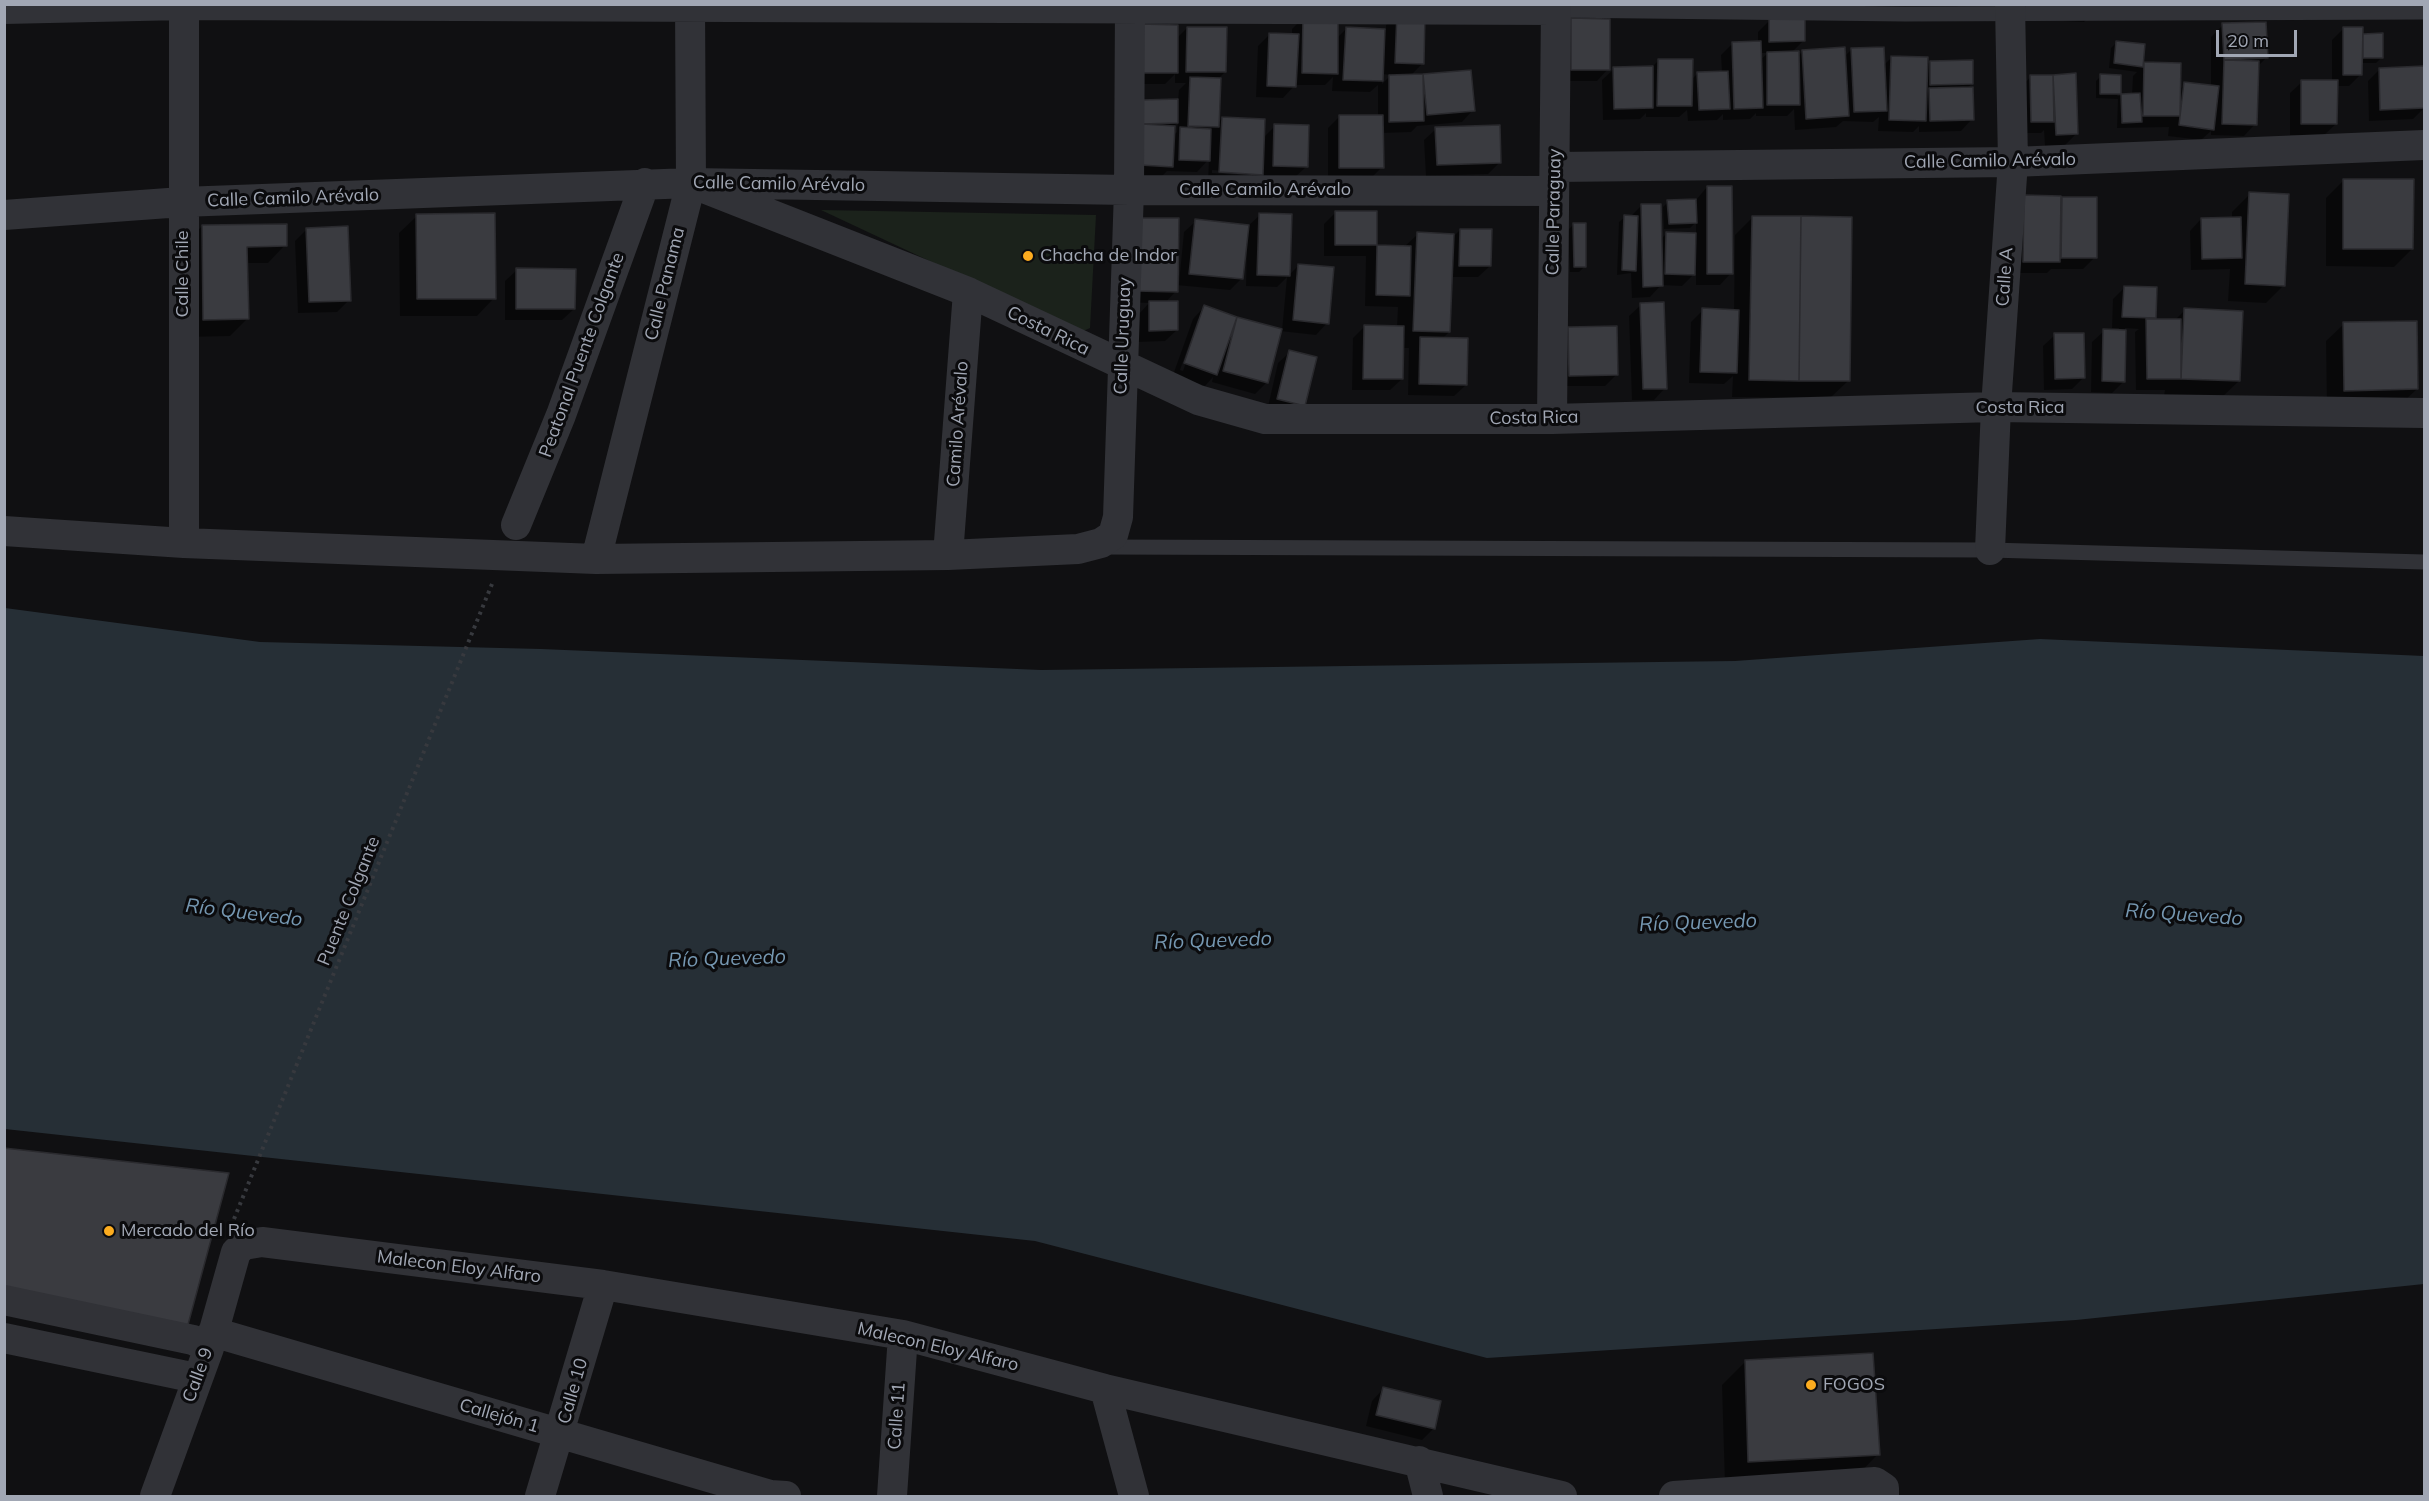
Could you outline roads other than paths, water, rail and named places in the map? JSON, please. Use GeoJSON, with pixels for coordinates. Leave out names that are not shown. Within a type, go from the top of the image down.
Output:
{"type":"FeatureCollection","features":[{"type":"Feature","properties":{"kind":"street"},"geometry":{"type":"LineString","coordinates":[[4,9],[184,4],[1556,7]]}},
{"type":"Feature","properties":{"kind":"street","name":"Calle Chile"},"geometry":{"type":"LineString","coordinates":[[184,4],[182,202],[184,543]]}},
{"type":"Feature","properties":{"kind":"street","name":"Calle Panama"},"geometry":{"type":"LineString","coordinates":[[596,559],[691,183],[690,6]]}},
{"type":"Feature","properties":{"kind":"street","name":"Calle Uruguay"},"geometry":{"type":"LineString","coordinates":[[1093,547],[1113,535],[1118,524],[1128,190],[1130,6]]}},
{"type":"Feature","properties":{"kind":"street","name":"Calle Paraguay"},"geometry":{"type":"LineString","coordinates":[[1552,419],[1556,7]]}},
{"type":"Feature","properties":{"kind":"street","name":"Calle A"},"geometry":{"type":"LineString","coordinates":[[1990,550],[1996,407],[2013,162],[2010,9]]}},
{"type":"Feature","properties":{"kind":"street","name":"Calle Camilo Arévalo"},"geometry":{"type":"LineString","coordinates":[[4,215],[182,202],[645,183],[1128,190],[1555,179],[2424,145]]}},
{"type":"Feature","properties":{"kind":"street","name":"Peatonal Puente Colgante"},"geometry":{"type":"LineString","coordinates":[[516,525],[561,415],[645,183]]}},
{"type":"Feature","properties":{"kind":"street","name":"Costa Rica"},"geometry":{"type":"LineString","coordinates":[[691,183],[968,292],[1198,400],[1265,419],[1552,419],[1996,407],[2424,413]]}},
{"type":"Feature","properties":{"kind":"street","name":"Camilo Arévalo"},"geometry":{"type":"LineString","coordinates":[[948,555],[968,292]]}},
{"type":"Feature","properties":{"kind":"street"},"geometry":{"type":"LineString","coordinates":[[4,531],[184,543],[596,559],[948,555],[1093,547]]}},
{"type":"Feature","properties":{"kind":"street","name":"Malecon Eloy Alfaro"},"geometry":{"type":"LineString","coordinates":[[236,1252],[244,1245],[262,1242],[603,1285],[903,1335],[1105,1389],[1419,1461],[1559,1496]]}},
{"type":"Feature","properties":{"kind":"street","name":"Calle 9"},"geometry":{"type":"LineString","coordinates":[[164,1494],[196,1378],[211,1340],[236,1252]]}},
{"type":"Feature","properties":{"kind":"street","name":"Calle 10"},"geometry":{"type":"LineString","coordinates":[[540,1497],[603,1285]]}},
{"type":"Feature","properties":{"kind":"street"},"geometry":{"type":"LineString","coordinates":[[4,1300],[193,1340],[211,1340]]}},
{"type":"Feature","properties":{"kind":"street","name":"Calle 11"},"geometry":{"type":"LineString","coordinates":[[892,1497],[903,1335]]}},
{"type":"Feature","properties":{"kind":"street"},"geometry":{"type":"LineString","coordinates":[[4,1338],[196,1378]]}},
{"type":"Feature","properties":{"kind":"street","name":"Callejón 1"},"geometry":{"type":"LineString","coordinates":[[211,1340],[560,1434],[770,1495],[786,1497]]}},
{"type":"Feature","properties":{"kind":"street"},"geometry":{"type":"LineString","coordinates":[[1105,1389],[1134,1497]]}},
{"type":"Feature","properties":{"kind":"street"},"geometry":{"type":"LineString","coordinates":[[1419,1461],[1428,1497]]}},
{"type":"Feature","properties":{"kind":"street"},"geometry":{"type":"LineString","coordinates":[[1674,1497],[1882,1490]]}},
{"type":"Feature","properties":{"kind":"lane"},"geometry":{"type":"LineString","coordinates":[[1556,7],[2424,12]]}},
{"type":"Feature","properties":{"kind":"lane"},"geometry":{"type":"LineString","coordinates":[[1093,547],[1990,550],[2424,562]]}},
{"type":"Feature","properties":{"kind":"water","name":"Río Quevedo"},"geometry":{"type":"Polygon","coordinates":[[[5,608],[260,642],[541,649],[1041,670],[1735,661],[2040,639],[2424,656],[2424,1284],[2076,1320],[1487,1358],[1035,1241],[5,1129],[5,608]]]}},
{"type":"Feature","properties":{"kind":"place","name":"Chacha de Indor"},"geometry":{"type":"Point","coordinates":[1028,256]}},
{"type":"Feature","properties":{"kind":"place","name":"Mercado del Río"},"geometry":{"type":"Point","coordinates":[109,1231]}},
{"type":"Feature","properties":{"kind":"place","name":"FOGOS"},"geometry":{"type":"Point","coordinates":[1811,1385]}}]}
